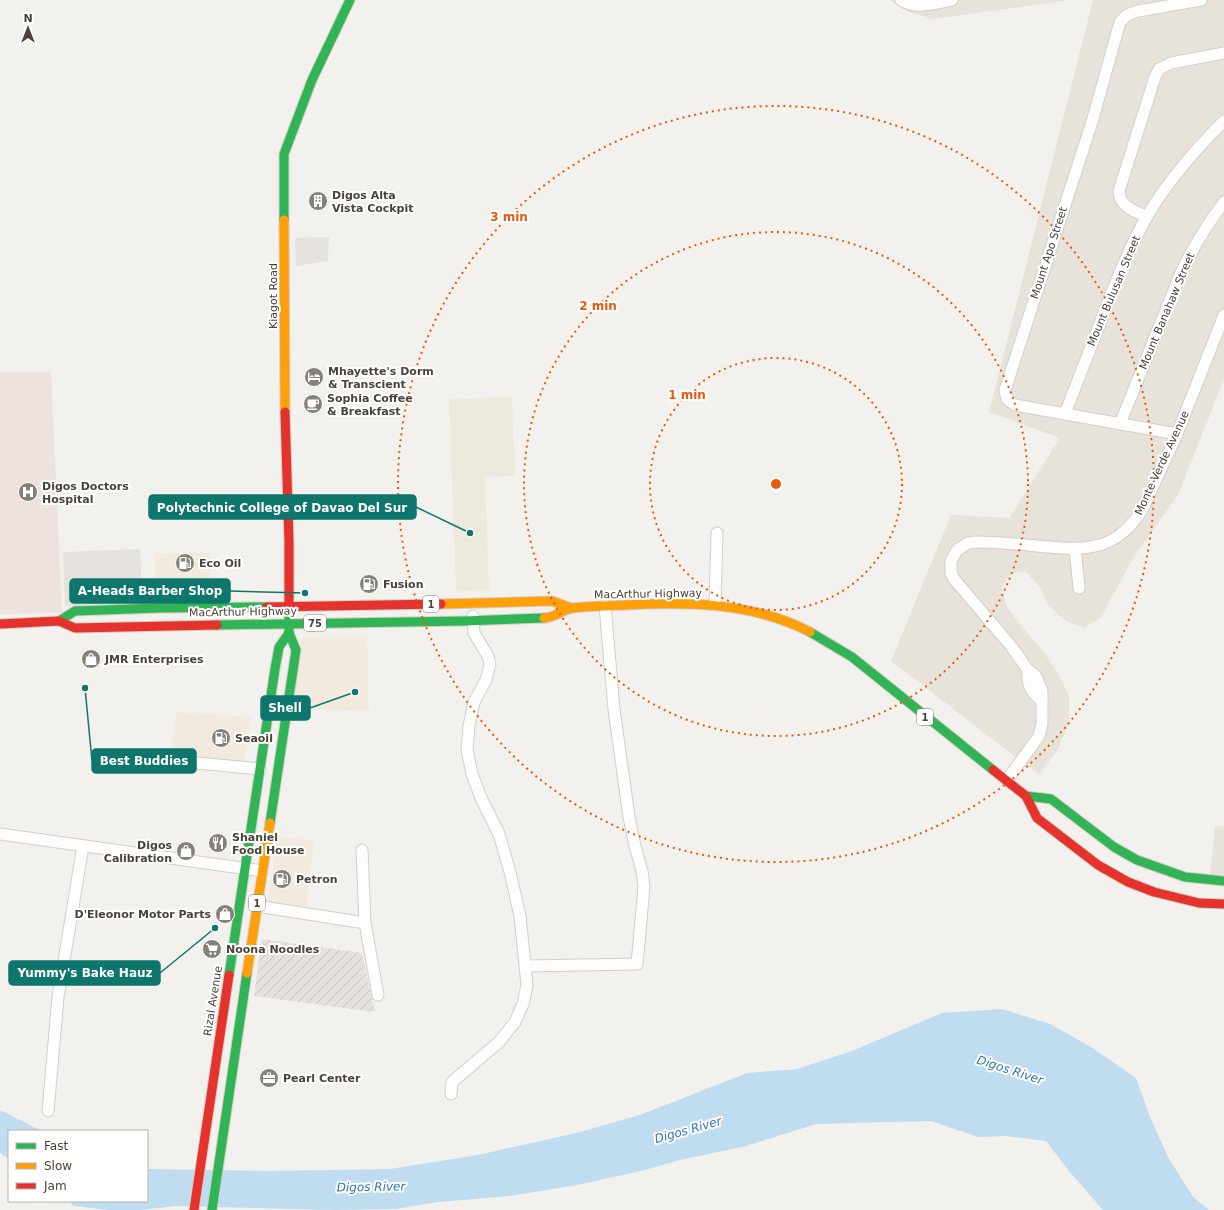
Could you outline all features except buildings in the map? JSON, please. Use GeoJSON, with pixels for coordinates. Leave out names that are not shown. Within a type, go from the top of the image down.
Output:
{"type":"FeatureCollection","features":[{"type":"Feature","properties":{"kind":"main road","name":"Kiagot Road"},"geometry":{"type":"LineString","coordinates":[[289,606],[289,542],[285,413],[284,154],[312,80],[350,0]]}},
{"type":"Feature","properties":{"kind":"main road","name":"MacArthur Highway"},"geometry":{"type":"LineString","coordinates":[[59,621],[74,611],[159,608],[473,604],[552,601],[571,608]]}},
{"type":"Feature","properties":{"kind":"main road","name":"MacArthur Highway"},"geometry":{"type":"LineString","coordinates":[[0,624],[59,621],[75,628],[289,623],[474,621],[549,618],[571,608],[652,604],[715,605],[751,611],[778,618],[803,628],[824,639],[852,657],[1026,796],[1037,818],[1098,865],[1128,882],[1154,892],[1200,903],[1224,904]]}},
{"type":"Feature","properties":{"kind":"main road","name":"1"},"geometry":{"type":"LineString","coordinates":[[212,1210],[296,650],[289,633],[289,606]]}},
{"type":"Feature","properties":{"kind":"main road","name":"Rizal Avenue"},"geometry":{"type":"LineString","coordinates":[[194,1210],[279,647],[289,633]]}},
{"type":"Feature","properties":{"kind":"main road"},"geometry":{"type":"LineString","coordinates":[[1026,796],[1051,799],[1114,847],[1137,860],[1185,877],[1224,881]]}},
{"type":"Feature","properties":{"kind":"main road"},"geometry":{"type":"LineString","coordinates":[[198,1185],[215,1188]]}},
{"type":"Feature","properties":{"kind":"street"},"geometry":{"type":"LineString","coordinates":[[901,0],[905,3],[915,5],[952,0]]}},
{"type":"Feature","properties":{"kind":"street","name":"Mount Apo Street"},"geometry":{"type":"LineString","coordinates":[[1177,434],[1015,405],[1007,399],[1005,390],[1092,122],[1117,27],[1123,17],[1131,13],[1201,0]]}},
{"type":"Feature","properties":{"kind":"street"},"geometry":{"type":"LineString","coordinates":[[1147,217],[1123,203],[1120,198],[1119,191],[1155,77],[1159,69],[1165,66],[1224,54]]}},
{"type":"Feature","properties":{"kind":"street","name":"Mount Bulusan Street"},"geometry":{"type":"LineString","coordinates":[[1065,414],[1116,280],[1147,217],[1178,171],[1224,121]]}},
{"type":"Feature","properties":{"kind":"street","name":"Mount Banahaw Street"},"geometry":{"type":"LineString","coordinates":[[1120,424],[1180,274],[1208,225],[1224,202]]}},
{"type":"Feature","properties":{"kind":"street","name":"Monte Verde Avenue"},"geometry":{"type":"LineString","coordinates":[[1007,780],[1039,736],[1042,724],[1042,691],[1036,676],[1028,670],[1011,646],[958,585],[952,573],[953,556],[962,546],[968,543],[976,542],[1075,548],[1096,546],[1108,542],[1126,530],[1133,523],[1145,504],[1177,434],[1224,315]]}},
{"type":"Feature","properties":{"kind":"street"},"geometry":{"type":"LineString","coordinates":[[715,605],[717,533]]}},
{"type":"Feature","properties":{"kind":"street"},"geometry":{"type":"LineString","coordinates":[[1075,548],[1079,588]]}},
{"type":"Feature","properties":{"kind":"street"},"geometry":{"type":"LineString","coordinates":[[451,1094],[452,1082],[499,1042],[515,1022],[523,1004],[527,985],[520,916],[510,872],[499,834],[481,798],[472,774],[467,750],[469,726],[474,702],[486,680],[490,664],[488,656],[474,633],[473,604]]}},
{"type":"Feature","properties":{"kind":"street"},"geometry":{"type":"LineString","coordinates":[[526,966],[637,964],[644,887],[627,802],[614,709],[605,606]]}},
{"type":"Feature","properties":{"kind":"street"},"geometry":{"type":"LineString","coordinates":[[137,760],[166,760],[260,768]]}},
{"type":"Feature","properties":{"kind":"street"},"geometry":{"type":"LineString","coordinates":[[0,834],[262,871]]}},
{"type":"Feature","properties":{"kind":"street"},"geometry":{"type":"LineString","coordinates":[[48,1111],[58,997],[83,846]]}},
{"type":"Feature","properties":{"kind":"street"},"geometry":{"type":"LineString","coordinates":[[362,850],[365,923],[378,995]]}},
{"type":"Feature","properties":{"kind":"street"},"geometry":{"type":"LineString","coordinates":[[257,906],[365,923]]}},
{"type":"Feature","properties":{"kind":"shaded area"},"geometry":{"type":"Polygon","coordinates":[[[890,0],[1069,0],[933,19],[908,12],[890,0]]]}},
{"type":"Feature","properties":{"kind":"shaded area"},"geometry":{"type":"Polygon","coordinates":[[[1093,0],[1224,0],[1224,379],[1178,495],[1132,560],[1101,617],[1084,628],[1067,622],[1048,605],[1039,586],[1026,572],[1011,573],[1002,588],[1007,607],[1043,651],[1059,675],[1069,696],[1069,724],[1058,749],[1039,775],[891,661],[951,515],[1009,518],[1060,438],[989,412],[1093,0]]]}},
{"type":"Feature","properties":{"kind":"shaded area"},"geometry":{"type":"Polygon","coordinates":[[[329,237],[328,261],[296,266],[295,238],[329,237]]]}},
{"type":"Feature","properties":{"kind":"shaded area","name":"Digos Doctors Hospital"},"geometry":{"type":"Polygon","coordinates":[[[0,372],[51,372],[62,613],[0,614],[0,372]]]}},
{"type":"Feature","properties":{"kind":"shaded area"},"geometry":{"type":"Polygon","coordinates":[[[512,397],[515,476],[485,477],[489,590],[456,591],[449,399],[512,397]]]}},
{"type":"Feature","properties":{"kind":"shaded area"},"geometry":{"type":"Polygon","coordinates":[[[140,549],[142,602],[65,606],[63,552],[140,549]]]}},
{"type":"Feature","properties":{"kind":"shaded area"},"geometry":{"type":"Polygon","coordinates":[[[155,553],[210,553],[210,593],[220,606],[156,606],[155,553]]]}},
{"type":"Feature","properties":{"kind":"shaded area"},"geometry":{"type":"Polygon","coordinates":[[[367,636],[369,709],[339,711],[293,706],[302,637],[367,636]]]}},
{"type":"Feature","properties":{"kind":"shaded area"},"geometry":{"type":"Polygon","coordinates":[[[177,712],[251,717],[244,764],[169,758],[177,712]]]}},
{"type":"Feature","properties":{"kind":"shaded area"},"geometry":{"type":"Polygon","coordinates":[[[1215,826],[1224,826],[1224,878],[1210,877],[1215,826]]]}},
{"type":"Feature","properties":{"kind":"shaded area"},"geometry":{"type":"Polygon","coordinates":[[[277,836],[314,841],[306,907],[268,902],[277,836]]]}},
{"type":"Feature","properties":{"kind":"shaded area"},"geometry":{"type":"Polygon","coordinates":[[[262,939],[362,953],[375,1012],[254,996],[262,939]]]}},
{"type":"Feature","properties":{"kind":"water","name":"Digos River"},"geometry":{"type":"Polygon","coordinates":[[[1002,1009],[1050,1024],[1091,1047],[1136,1078],[1150,1117],[1168,1157],[1193,1197],[1209,1210],[1103,1210],[1069,1171],[1046,1141],[1006,1136],[978,1137],[931,1121],[816,1124],[746,1146],[577,1185],[510,1196],[438,1202],[395,1209],[333,1210],[175,1206],[141,1210],[108,1210],[74,1206],[70,1202],[148,1202],[148,1169],[269,1171],[390,1169],[478,1155],[572,1134],[640,1115],[747,1073],[797,1069],[852,1051],[942,1013],[1002,1009]]]}},
{"type":"Feature","properties":{"kind":"water"},"geometry":{"type":"Polygon","coordinates":[[[0,1110],[40,1130],[8,1130],[8,1158],[0,1153],[0,1110]]]}},
{"type":"Feature","properties":{"kind":"traffic: fast"},"geometry":{"type":"LineString","coordinates":[[284,220],[284,154],[312,80],[350,0]]}},
{"type":"Feature","properties":{"kind":"traffic: fast"},"geometry":{"type":"LineString","coordinates":[[59,621],[75,611],[159,608],[267,607]]}},
{"type":"Feature","properties":{"kind":"traffic: fast"},"geometry":{"type":"LineString","coordinates":[[270,823],[296,650],[289,633],[289,610]]}},
{"type":"Feature","properties":{"kind":"traffic: fast"},"geometry":{"type":"LineString","coordinates":[[217,625],[464,621],[544,618]]}},
{"type":"Feature","properties":{"kind":"traffic: fast"},"geometry":{"type":"LineString","coordinates":[[810,632],[852,657],[993,770]]}},
{"type":"Feature","properties":{"kind":"traffic: fast"},"geometry":{"type":"LineString","coordinates":[[229,975],[275,669],[279,647],[289,633]]}},
{"type":"Feature","properties":{"kind":"traffic: fast"},"geometry":{"type":"LineString","coordinates":[[1026,796],[1051,799],[1114,847],[1137,860],[1185,877],[1224,881]]}},
{"type":"Feature","properties":{"kind":"traffic: fast"},"geometry":{"type":"LineString","coordinates":[[212,1210],[247,973]]}},
{"type":"Feature","properties":{"kind":"traffic: slow"},"geometry":{"type":"LineString","coordinates":[[284,220],[285,412]]}},
{"type":"Feature","properties":{"kind":"traffic: slow"},"geometry":{"type":"LineString","coordinates":[[441,604],[552,601],[571,608]]}},
{"type":"Feature","properties":{"kind":"traffic: slow"},"geometry":{"type":"LineString","coordinates":[[544,618],[552,617],[569,609],[579,607],[648,604],[696,604],[743,609],[788,622],[810,632]]}},
{"type":"Feature","properties":{"kind":"traffic: slow"},"geometry":{"type":"LineString","coordinates":[[247,973],[270,823]]}},
{"type":"Feature","properties":{"kind":"traffic: jam"},"geometry":{"type":"LineString","coordinates":[[285,412],[289,542],[289,606]]}},
{"type":"Feature","properties":{"kind":"traffic: jam"},"geometry":{"type":"LineString","coordinates":[[267,607],[441,604]]}},
{"type":"Feature","properties":{"kind":"traffic: jam"},"geometry":{"type":"LineString","coordinates":[[0,624],[59,621],[75,628],[217,625]]}},
{"type":"Feature","properties":{"kind":"traffic: jam"},"geometry":{"type":"LineString","coordinates":[[993,770],[1026,796],[1037,818],[1098,865],[1128,882],[1154,892],[1199,903],[1224,904]]}},
{"type":"Feature","properties":{"kind":"traffic: jam"},"geometry":{"type":"LineString","coordinates":[[194,1210],[229,975]]}},
{"type":"Feature","properties":{"kind":"place","name":"Digos Alta Vista Cockpit"},"geometry":{"type":"Point","coordinates":[318,201]}},
{"type":"Feature","properties":{"kind":"place","name":"Mhayette's Dorm & Transcient"},"geometry":{"type":"Point","coordinates":[314,377]}},
{"type":"Feature","properties":{"kind":"place","name":"Sophia Coffee & Breakfast"},"geometry":{"type":"Point","coordinates":[313,404]}},
{"type":"Feature","properties":{"kind":"place","name":"Digos Doctors Hospital"},"geometry":{"type":"Point","coordinates":[28,492]}},
{"type":"Feature","properties":{"kind":"place","name":"Polytechnic College of Davao Del Sur"},"geometry":{"type":"Point","coordinates":[470,533]}},
{"type":"Feature","properties":{"kind":"place","name":"Eco Oil"},"geometry":{"type":"Point","coordinates":[185,563]}},
{"type":"Feature","properties":{"kind":"place","name":"Fusion"},"geometry":{"type":"Point","coordinates":[369,584]}},
{"type":"Feature","properties":{"kind":"place","name":"A-Heads Barber Shop"},"geometry":{"type":"Point","coordinates":[305,593]}},
{"type":"Feature","properties":{"kind":"place","name":"JMR Enterprises"},"geometry":{"type":"Point","coordinates":[91,659]}},
{"type":"Feature","properties":{"kind":"place","name":"Best Buddies"},"geometry":{"type":"Point","coordinates":[85,688]}},
{"type":"Feature","properties":{"kind":"place","name":"Shell"},"geometry":{"type":"Point","coordinates":[355,692]}},
{"type":"Feature","properties":{"kind":"place","name":"Seaoil"},"geometry":{"type":"Point","coordinates":[221,738]}},
{"type":"Feature","properties":{"kind":"place","name":"Shaniel Food House"},"geometry":{"type":"Point","coordinates":[218,843]}},
{"type":"Feature","properties":{"kind":"place","name":"Digos Calibration"},"geometry":{"type":"Point","coordinates":[186,851]}},
{"type":"Feature","properties":{"kind":"place","name":"Petron"},"geometry":{"type":"Point","coordinates":[282,879]}},
{"type":"Feature","properties":{"kind":"place","name":"D'Eleonor Motor Parts"},"geometry":{"type":"Point","coordinates":[225,914]}},
{"type":"Feature","properties":{"kind":"place","name":"Yummy's Bake Hauz"},"geometry":{"type":"Point","coordinates":[215,928]}},
{"type":"Feature","properties":{"kind":"place","name":"Noona Noodles"},"geometry":{"type":"Point","coordinates":[212,949]}},
{"type":"Feature","properties":{"kind":"place","name":"Pearl Center"},"geometry":{"type":"Point","coordinates":[269,1078]}}]}
